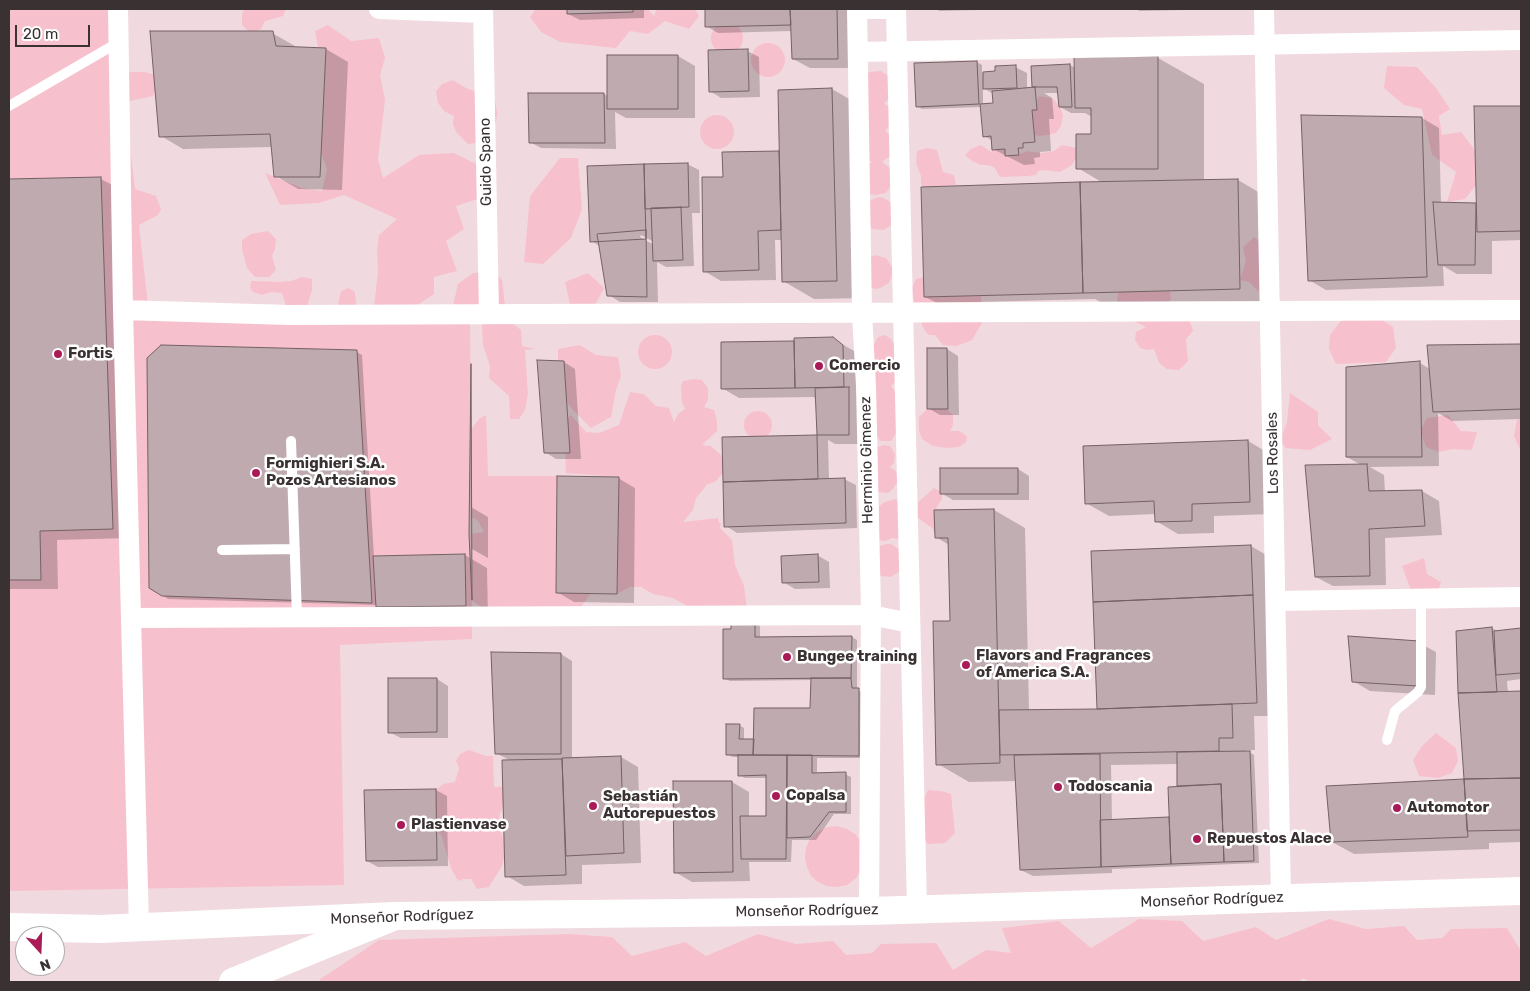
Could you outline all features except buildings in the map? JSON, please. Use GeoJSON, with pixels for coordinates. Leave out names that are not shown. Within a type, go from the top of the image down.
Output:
{"type":"FeatureCollection","features":[{"type":"Feature","properties":{"kind":"main road","name":"Monseñor Rodríguez"},"geometry":{"type":"LineString","coordinates":[[65,933],[395,916],[869,911],[1521,891]]}},
{"type":"Feature","properties":{"kind":"main road"},"geometry":{"type":"LineString","coordinates":[[233,982],[395,916]]}},
{"type":"Feature","properties":{"kind":"main road","name":"Monseñor Rodríguez"},"geometry":{"type":"LineString","coordinates":[[9,927],[92,930]]}},
{"type":"Feature","properties":{"kind":"street"},"geometry":{"type":"LineString","coordinates":[[118,9],[122,310],[139,928]]}},
{"type":"Feature","properties":{"kind":"street"},"geometry":{"type":"LineString","coordinates":[[379,9],[483,11]]}},
{"type":"Feature","properties":{"kind":"street"},"geometry":{"type":"LineString","coordinates":[[857,9],[894,9],[897,51],[917,909]]}},
{"type":"Feature","properties":{"kind":"street","name":"Herminio Gimenez"},"geometry":{"type":"LineString","coordinates":[[857,9],[862,313],[871,615],[869,911]]}},
{"type":"Feature","properties":{"kind":"street","name":"Los Rosales"},"geometry":{"type":"LineString","coordinates":[[1264,9],[1281,898]]}},
{"type":"Feature","properties":{"kind":"street","name":"Guido Spano"},"geometry":{"type":"LineString","coordinates":[[483,11],[489,314]]}},
{"type":"Feature","properties":{"kind":"street"},"geometry":{"type":"LineString","coordinates":[[858,52],[1521,40]]}},
{"type":"Feature","properties":{"kind":"street"},"geometry":{"type":"LineString","coordinates":[[122,310],[289,315],[1521,310]]}},
{"type":"Feature","properties":{"kind":"street"},"geometry":{"type":"LineString","coordinates":[[1276,601],[1521,597]]}},
{"type":"Feature","properties":{"kind":"street"},"geometry":{"type":"LineString","coordinates":[[131,618],[871,615],[910,623]]}},
{"type":"Feature","properties":{"kind":"lane"},"geometry":{"type":"LineString","coordinates":[[9,106],[119,42]]}},
{"type":"Feature","properties":{"kind":"lane"},"geometry":{"type":"LineString","coordinates":[[291,441],[297,617]]}},
{"type":"Feature","properties":{"kind":"lane"},"geometry":{"type":"LineString","coordinates":[[222,550],[295,549]]}},
{"type":"Feature","properties":{"kind":"lane"},"geometry":{"type":"LineString","coordinates":[[1387,740],[1395,711],[1418,692],[1421,687],[1421,599]]}},
{"type":"Feature","properties":{"kind":"shaded area"},"geometry":{"type":"Polygon","coordinates":[[[9,9],[114,9],[122,72],[145,72],[154,75],[158,85],[153,96],[125,102],[135,189],[156,196],[161,209],[158,215],[139,225],[148,305],[288,312],[282,293],[271,292],[262,295],[253,292],[250,288],[251,281],[280,282],[302,277],[312,279],[312,290],[305,313],[336,315],[341,291],[349,288],[355,292],[357,315],[470,321],[471,429],[480,418],[486,415],[488,476],[557,476],[556,593],[591,593],[575,615],[483,608],[472,601],[472,639],[340,645],[344,885],[9,891],[9,9]],[[471,517],[469,534],[484,532],[478,521],[471,517]]]}},
{"type":"Feature","properties":{"kind":"shaded area"},"geometry":{"type":"Polygon","coordinates":[[[244,9],[286,9],[283,16],[265,21],[261,29],[250,33],[242,25],[244,9]]]}},
{"type":"Feature","properties":{"kind":"shaded area"},"geometry":{"type":"Polygon","coordinates":[[[536,9],[648,9],[654,16],[657,9],[695,9],[699,16],[689,29],[665,21],[648,34],[630,31],[616,48],[560,42],[541,32],[530,17],[536,9]]]}},
{"type":"Feature","properties":{"kind":"shaded area"},"geometry":{"type":"Polygon","coordinates":[[[727,22],[733,23],[738,27],[742,32],[742,44],[738,49],[733,53],[727,54],[721,53],[716,49],[712,44],[711,38],[712,32],[716,27],[721,23],[727,22]]]}},
{"type":"Feature","properties":{"kind":"shaded area"},"geometry":{"type":"Polygon","coordinates":[[[328,25],[351,41],[379,38],[385,58],[380,75],[385,100],[378,159],[383,178],[419,155],[454,153],[476,164],[487,196],[456,206],[464,229],[446,241],[457,271],[434,277],[434,294],[416,306],[374,306],[378,272],[377,250],[379,235],[397,219],[344,195],[319,203],[280,205],[265,173],[302,188],[322,191],[327,169],[316,140],[321,63],[315,31],[328,25]]]}},
{"type":"Feature","properties":{"kind":"shaded area"},"geometry":{"type":"Polygon","coordinates":[[[768,43],[780,48],[785,60],[780,72],[768,77],[756,72],[751,60],[756,48],[768,43]]]}},
{"type":"Feature","properties":{"kind":"shaded area"},"geometry":{"type":"Polygon","coordinates":[[[1387,66],[1417,67],[1436,88],[1450,109],[1439,116],[1442,135],[1461,132],[1475,150],[1476,185],[1465,199],[1447,202],[1456,172],[1432,155],[1422,109],[1404,105],[1384,88],[1387,66]]]}},
{"type":"Feature","properties":{"kind":"shaded area"},"geometry":{"type":"Polygon","coordinates":[[[881,71],[890,77],[890,98],[884,103],[889,107],[891,123],[885,131],[891,136],[890,156],[882,162],[890,168],[892,184],[886,193],[875,195],[870,194],[865,166],[872,162],[866,158],[865,75],[870,72],[881,71]]]}},
{"type":"Feature","properties":{"kind":"shaded area"},"geometry":{"type":"Polygon","coordinates":[[[453,80],[466,88],[495,100],[496,122],[485,129],[486,142],[468,144],[456,132],[453,124],[454,116],[444,111],[438,103],[436,91],[442,84],[453,80]]]}},
{"type":"Feature","properties":{"kind":"shaded area"},"geometry":{"type":"Polygon","coordinates":[[[1039,96],[1052,98],[1060,106],[1063,116],[1061,126],[1056,133],[1034,135],[1032,110],[1037,110],[1039,96]]]}},
{"type":"Feature","properties":{"kind":"shaded area"},"geometry":{"type":"Polygon","coordinates":[[[717,115],[729,120],[734,132],[729,144],[717,149],[705,144],[700,132],[705,120],[717,115]]]}},
{"type":"Feature","properties":{"kind":"shaded area"},"geometry":{"type":"Polygon","coordinates":[[[981,145],[991,152],[992,150],[1005,149],[1006,156],[1019,155],[1027,151],[1041,153],[1054,151],[1062,145],[1077,148],[1077,156],[1072,165],[1060,172],[1044,170],[1038,171],[1036,175],[1000,177],[994,167],[981,165],[965,155],[971,149],[981,145]]]}},
{"type":"Feature","properties":{"kind":"shaded area"},"geometry":{"type":"Polygon","coordinates":[[[927,148],[937,150],[943,172],[954,175],[956,185],[924,187],[921,184],[921,176],[916,163],[917,151],[927,148]]]}},
{"type":"Feature","properties":{"kind":"shaded area"},"geometry":{"type":"Polygon","coordinates":[[[560,158],[578,158],[582,209],[571,238],[543,264],[524,262],[530,196],[560,158]]]}},
{"type":"Feature","properties":{"kind":"shaded area"},"geometry":{"type":"Polygon","coordinates":[[[879,197],[893,204],[893,224],[884,230],[873,229],[868,226],[868,201],[879,197]]]}},
{"type":"Feature","properties":{"kind":"shaded area"},"geometry":{"type":"Polygon","coordinates":[[[268,231],[276,239],[272,256],[276,270],[269,277],[255,277],[247,268],[242,249],[242,240],[251,234],[268,231]]]}},
{"type":"Feature","properties":{"kind":"shaded area"},"geometry":{"type":"Polygon","coordinates":[[[1254,237],[1261,242],[1263,289],[1258,291],[1249,282],[1240,280],[1246,261],[1243,247],[1254,237]]]}},
{"type":"Feature","properties":{"kind":"shaded area"},"geometry":{"type":"Polygon","coordinates":[[[875,255],[886,258],[893,272],[889,283],[875,289],[869,287],[870,257],[875,255]]]}},
{"type":"Feature","properties":{"kind":"shaded area"},"geometry":{"type":"Polygon","coordinates":[[[494,271],[502,280],[506,314],[451,314],[458,284],[473,273],[494,271]]]}},
{"type":"Feature","properties":{"kind":"shaded area"},"geometry":{"type":"Polygon","coordinates":[[[588,273],[604,288],[595,305],[572,314],[565,282],[588,273]]]}},
{"type":"Feature","properties":{"kind":"shaded area"},"geometry":{"type":"Polygon","coordinates":[[[923,277],[924,297],[981,296],[982,323],[972,340],[957,346],[943,345],[935,335],[929,335],[925,331],[917,314],[912,294],[912,287],[916,279],[923,277]]]}},
{"type":"Feature","properties":{"kind":"shaded area"},"geometry":{"type":"Polygon","coordinates":[[[1170,291],[1171,299],[1162,310],[1184,313],[1193,331],[1186,339],[1188,361],[1179,370],[1167,369],[1159,363],[1154,349],[1140,348],[1135,340],[1136,332],[1146,327],[1129,319],[1119,310],[1117,301],[1118,292],[1170,291]]]}},
{"type":"Feature","properties":{"kind":"shaded area"},"geometry":{"type":"Polygon","coordinates":[[[1360,312],[1376,316],[1393,327],[1396,348],[1386,362],[1336,364],[1329,349],[1330,335],[1340,322],[1360,312]]]}},
{"type":"Feature","properties":{"kind":"shaded area"},"geometry":{"type":"Polygon","coordinates":[[[492,319],[507,319],[521,330],[522,346],[536,349],[525,350],[528,394],[525,410],[519,419],[510,419],[509,396],[489,378],[490,366],[483,345],[482,325],[492,319]]]}},
{"type":"Feature","properties":{"kind":"shaded area"},"geometry":{"type":"Polygon","coordinates":[[[655,335],[667,340],[672,352],[667,364],[655,369],[643,364],[638,352],[643,340],[655,335]]]}},
{"type":"Feature","properties":{"kind":"shaded area"},"geometry":{"type":"Polygon","coordinates":[[[885,335],[891,339],[896,348],[894,362],[896,381],[891,386],[900,398],[896,433],[891,441],[880,441],[873,430],[873,346],[878,337],[885,335]]]}},
{"type":"Feature","properties":{"kind":"shaded area"},"geometry":{"type":"Polygon","coordinates":[[[580,345],[596,355],[618,357],[621,376],[616,390],[611,417],[591,428],[572,409],[563,396],[558,365],[558,349],[580,345]]]}},
{"type":"Feature","properties":{"kind":"shaded area"},"geometry":{"type":"Polygon","coordinates":[[[702,380],[708,388],[708,400],[704,407],[714,410],[717,421],[717,431],[702,445],[711,446],[724,460],[723,473],[715,482],[705,485],[696,498],[693,510],[683,522],[718,518],[719,523],[721,523],[720,528],[732,540],[735,565],[744,586],[748,616],[689,607],[673,598],[653,594],[641,587],[630,587],[617,594],[619,477],[566,473],[564,421],[571,415],[586,432],[599,433],[619,425],[630,392],[644,394],[656,406],[669,408],[674,422],[678,414],[685,409],[682,402],[681,386],[683,381],[702,380]]]}},
{"type":"Feature","properties":{"kind":"shaded area"},"geometry":{"type":"Polygon","coordinates":[[[1290,393],[1318,412],[1318,425],[1332,439],[1310,450],[1286,448],[1280,441],[1287,422],[1290,393]]]}},
{"type":"Feature","properties":{"kind":"shaded area"},"geometry":{"type":"Polygon","coordinates":[[[944,406],[953,415],[953,425],[950,431],[959,431],[967,436],[966,442],[959,447],[933,446],[922,439],[919,430],[919,417],[927,409],[944,406]]]}},
{"type":"Feature","properties":{"kind":"shaded area"},"geometry":{"type":"Polygon","coordinates":[[[758,411],[768,415],[772,425],[768,435],[758,439],[748,435],[744,425],[748,415],[758,411]]]}},
{"type":"Feature","properties":{"kind":"shaded area"},"geometry":{"type":"Polygon","coordinates":[[[1448,415],[1461,431],[1477,432],[1472,450],[1453,449],[1439,452],[1426,447],[1420,431],[1427,418],[1448,415]]]}},
{"type":"Feature","properties":{"kind":"shaded area"},"geometry":{"type":"Polygon","coordinates":[[[1521,418],[1521,452],[1514,436],[1517,420],[1521,418]]]}},
{"type":"Feature","properties":{"kind":"shaded area"},"geometry":{"type":"Polygon","coordinates":[[[884,445],[890,446],[895,454],[894,463],[890,467],[896,471],[898,481],[888,493],[879,492],[873,487],[875,448],[884,445]]]}},
{"type":"Feature","properties":{"kind":"shaded area"},"geometry":{"type":"Polygon","coordinates":[[[934,488],[942,492],[942,499],[936,508],[942,515],[935,534],[932,528],[914,515],[916,504],[934,488]]]}},
{"type":"Feature","properties":{"kind":"shaded area"},"geometry":{"type":"Polygon","coordinates":[[[896,499],[901,506],[899,539],[879,540],[873,536],[873,515],[879,512],[879,506],[896,499]]]}},
{"type":"Feature","properties":{"kind":"shaded area"},"geometry":{"type":"Polygon","coordinates":[[[891,544],[900,550],[900,571],[891,577],[880,576],[875,548],[891,544]]]}},
{"type":"Feature","properties":{"kind":"shaded area"},"geometry":{"type":"Polygon","coordinates":[[[1424,558],[1427,574],[1441,582],[1437,594],[1413,596],[1402,566],[1424,558]]]}},
{"type":"Feature","properties":{"kind":"shaded area"},"geometry":{"type":"Polygon","coordinates":[[[1436,733],[1456,748],[1458,761],[1452,773],[1438,778],[1419,776],[1413,760],[1422,746],[1436,733]]]}},
{"type":"Feature","properties":{"kind":"shaded area"},"geometry":{"type":"Polygon","coordinates":[[[469,750],[486,756],[493,756],[494,787],[519,786],[503,806],[499,816],[500,830],[507,847],[502,866],[489,887],[477,889],[471,879],[458,881],[451,868],[441,835],[431,825],[435,791],[443,784],[455,782],[459,768],[456,761],[460,754],[469,750]]]}},
{"type":"Feature","properties":{"kind":"shaded area"},"geometry":{"type":"Polygon","coordinates":[[[928,790],[951,794],[955,833],[945,843],[928,844],[921,835],[923,800],[928,790]]]}},
{"type":"Feature","properties":{"kind":"shaded area"},"geometry":{"type":"Polygon","coordinates":[[[837,826],[855,834],[862,842],[861,871],[847,885],[837,887],[827,886],[811,876],[805,858],[806,848],[810,839],[817,832],[827,827],[837,826]]]}},
{"type":"Feature","properties":{"kind":"shaded area"},"geometry":{"type":"Polygon","coordinates":[[[1139,919],[1182,921],[1203,941],[1256,927],[1276,940],[1329,919],[1366,929],[1404,926],[1417,940],[1442,938],[1451,929],[1507,928],[1521,951],[1521,982],[1310,982],[1303,978],[1299,982],[975,982],[973,980],[972,982],[323,982],[319,980],[379,940],[569,934],[612,937],[632,956],[685,942],[706,956],[758,934],[796,944],[833,941],[846,955],[872,953],[881,944],[936,943],[953,970],[986,950],[1011,953],[1002,928],[1059,921],[1091,948],[1139,919]]]}},
{"type":"Feature","properties":{"kind":"place","name":"Fortis"},"geometry":{"type":"Point","coordinates":[58,354]}},
{"type":"Feature","properties":{"kind":"place","name":"Comercio"},"geometry":{"type":"Point","coordinates":[819,366]}},
{"type":"Feature","properties":{"kind":"place","name":"Formighieri S.A. Pozos Artesianos"},"geometry":{"type":"Point","coordinates":[256,473]}},
{"type":"Feature","properties":{"kind":"place","name":"Bungee training"},"geometry":{"type":"Point","coordinates":[787,657]}},
{"type":"Feature","properties":{"kind":"place","name":"Flavors and Fragrances of America S.A."},"geometry":{"type":"Point","coordinates":[966,665]}},
{"type":"Feature","properties":{"kind":"place","name":"Todoscania"},"geometry":{"type":"Point","coordinates":[1058,787]}},
{"type":"Feature","properties":{"kind":"place","name":"Copalsa"},"geometry":{"type":"Point","coordinates":[776,796]}},
{"type":"Feature","properties":{"kind":"place","name":"Sebastián Autorepuestos"},"geometry":{"type":"Point","coordinates":[593,806]}},
{"type":"Feature","properties":{"kind":"place","name":"Automotor"},"geometry":{"type":"Point","coordinates":[1397,808]}},
{"type":"Feature","properties":{"kind":"place","name":"Plastienvase"},"geometry":{"type":"Point","coordinates":[401,825]}},
{"type":"Feature","properties":{"kind":"place","name":"Repuestos Alace"},"geometry":{"type":"Point","coordinates":[1197,839]}}]}
